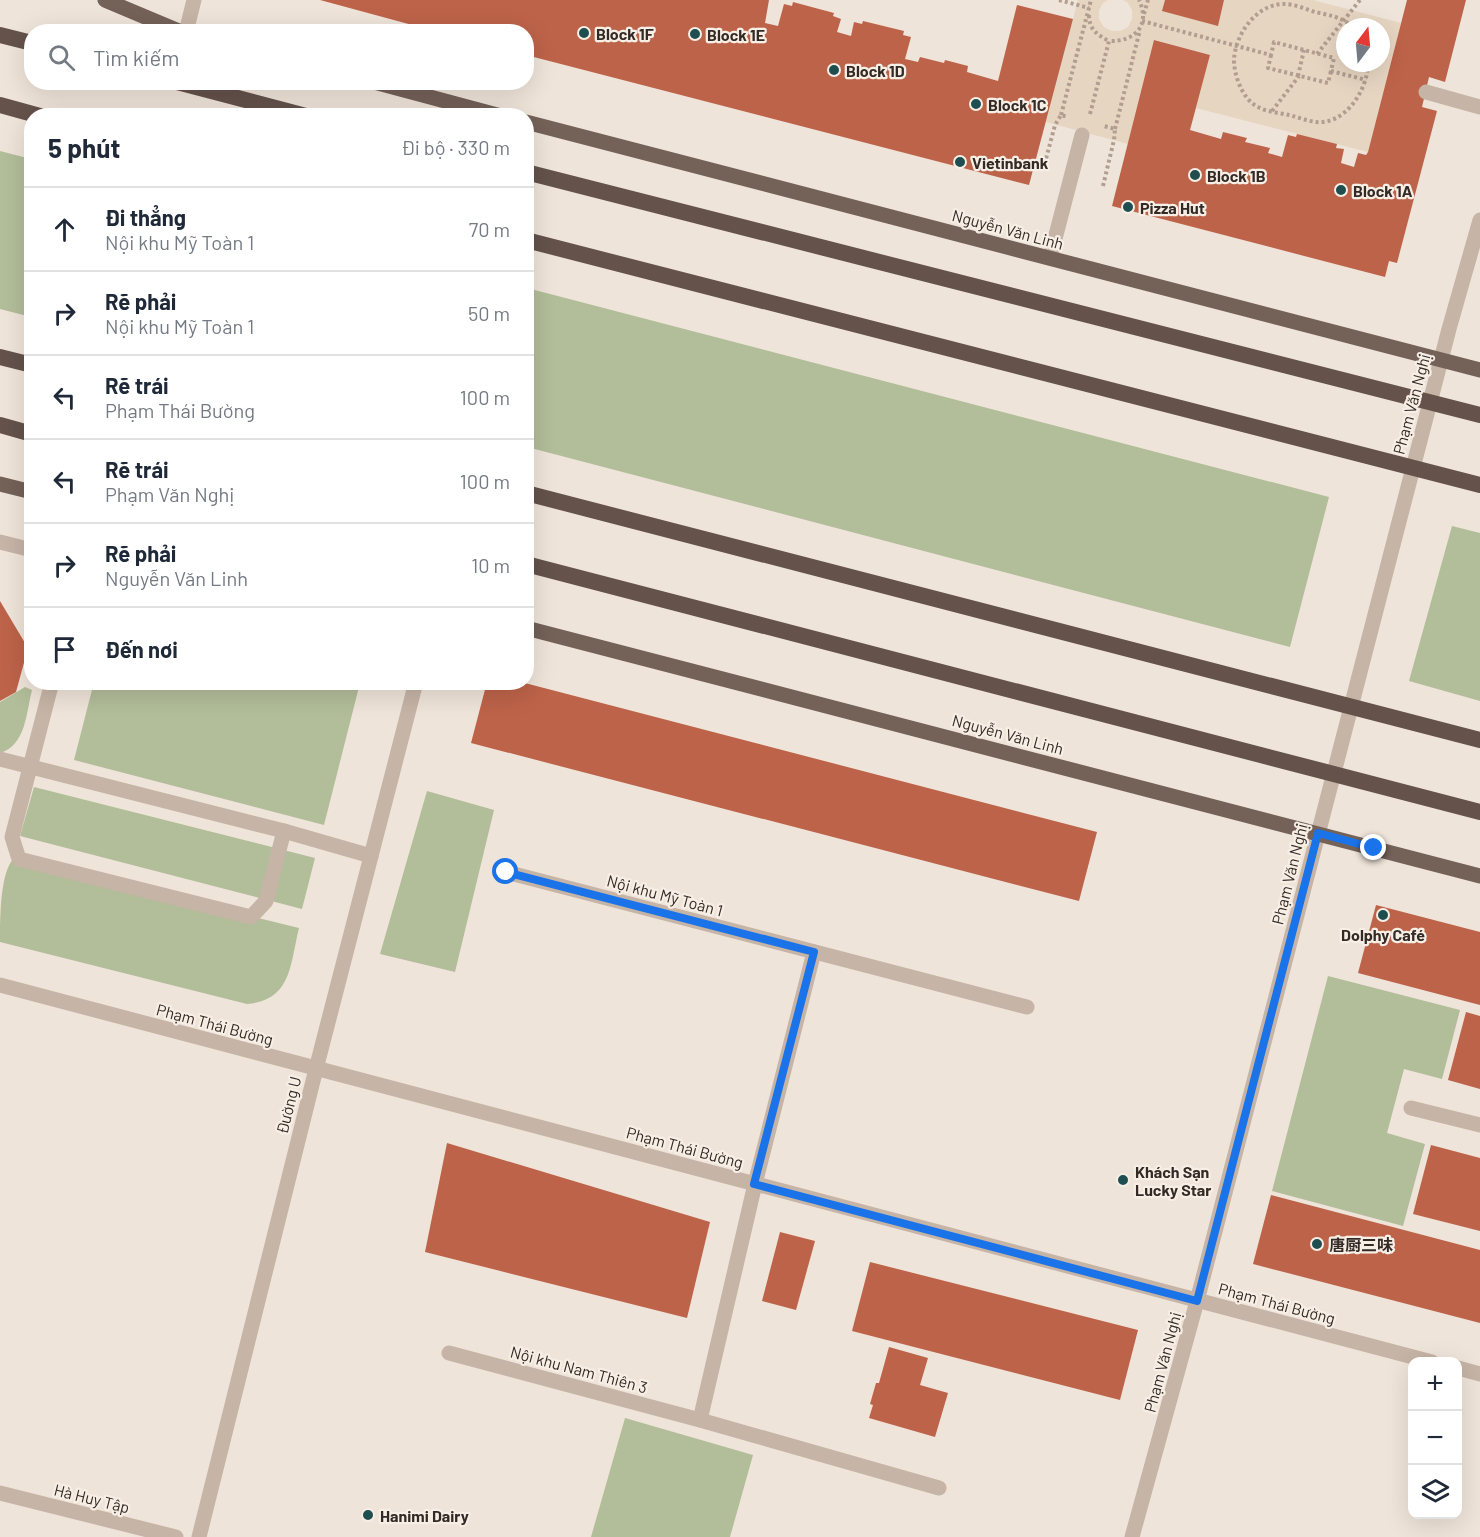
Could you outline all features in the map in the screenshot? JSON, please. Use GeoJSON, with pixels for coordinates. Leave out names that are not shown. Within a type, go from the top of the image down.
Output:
{"type":"FeatureCollection","features":[{"type":"Feature","properties":{"kind":"highway"},"geometry":{"type":"LineString","coordinates":[[0,35],[24,41]]}},
{"type":"Feature","properties":{"kind":"highway"},"geometry":{"type":"LineString","coordinates":[[205,90],[275,108]]}},
{"type":"Feature","properties":{"kind":"highway"},"geometry":{"type":"LineString","coordinates":[[0,105],[24,112]]}},
{"type":"Feature","properties":{"kind":"highway"},"geometry":{"type":"LineString","coordinates":[[534,174],[1480,415]]}},
{"type":"Feature","properties":{"kind":"highway"},"geometry":{"type":"LineString","coordinates":[[534,242],[1480,485]]}},
{"type":"Feature","properties":{"kind":"highway"},"geometry":{"type":"LineString","coordinates":[[0,357],[24,363]]}},
{"type":"Feature","properties":{"kind":"highway"},"geometry":{"type":"LineString","coordinates":[[0,425],[24,432]]}},
{"type":"Feature","properties":{"kind":"highway"},"geometry":{"type":"LineString","coordinates":[[534,495],[1480,740]]}},
{"type":"Feature","properties":{"kind":"highway"},"geometry":{"type":"LineString","coordinates":[[534,566],[1480,812]]}},
{"type":"Feature","properties":{"kind":"main road"},"geometry":{"type":"LineString","coordinates":[[105,0],[162,24]]}},
{"type":"Feature","properties":{"kind":"main road"},"geometry":{"type":"LineString","coordinates":[[404,90],[471,108]]}},
{"type":"Feature","properties":{"kind":"main road","name":"Nguyễn Văn Linh"},"geometry":{"type":"LineString","coordinates":[[534,124],[1480,370]]}},
{"type":"Feature","properties":{"kind":"main road"},"geometry":{"type":"LineString","coordinates":[[0,484],[24,490]]}},
{"type":"Feature","properties":{"kind":"main road","name":"Nguyễn Văn Linh"},"geometry":{"type":"LineString","coordinates":[[534,630],[1480,876]]}},
{"type":"Feature","properties":{"kind":"street"},"geometry":{"type":"LineString","coordinates":[[188,24],[194,0]]}},
{"type":"Feature","properties":{"kind":"street"},"geometry":{"type":"LineString","coordinates":[[1426,92],[1480,106]]}},
{"type":"Feature","properties":{"kind":"street"},"geometry":{"type":"LineString","coordinates":[[1050,258],[1085,129]]}},
{"type":"Feature","properties":{"kind":"street","name":"Phạm Văn Nghị"},"geometry":{"type":"LineString","coordinates":[[1132,1537],[1197,1301],[1413,468],[1480,220]]}},
{"type":"Feature","properties":{"kind":"street"},"geometry":{"type":"LineString","coordinates":[[0,542],[24,548]]}},
{"type":"Feature","properties":{"kind":"street"},"geometry":{"type":"LineString","coordinates":[[50,690],[12,837],[19,859],[251,916],[266,901],[284,831]]}},
{"type":"Feature","properties":{"kind":"street","name":"Đường U"},"geometry":{"type":"LineString","coordinates":[[199,1537],[414,690]]}},
{"type":"Feature","properties":{"kind":"street"},"geometry":{"type":"LineString","coordinates":[[0,759],[284,831],[371,856]]}},
{"type":"Feature","properties":{"kind":"street","name":"Nội khu Mỹ Toàn 1"},"geometry":{"type":"LineString","coordinates":[[506,872],[1027,1007]]}},
{"type":"Feature","properties":{"kind":"street"},"geometry":{"type":"LineString","coordinates":[[700,1420],[754,1184],[814,952]]}},
{"type":"Feature","properties":{"kind":"street","name":"Phạm Thái Bường"},"geometry":{"type":"LineString","coordinates":[[0,985],[1413,1357]]}},
{"type":"Feature","properties":{"kind":"street"},"geometry":{"type":"LineString","coordinates":[[1411,1108],[1480,1125]]}},
{"type":"Feature","properties":{"kind":"street","name":"Nội khu Nam Thiên 3"},"geometry":{"type":"LineString","coordinates":[[449,1353],[700,1420],[939,1488]]}},
{"type":"Feature","properties":{"kind":"street"},"geometry":{"type":"LineString","coordinates":[[1462,1369],[1480,1374]]}},
{"type":"Feature","properties":{"kind":"street","name":"Hà Huy Tập"},"geometry":{"type":"LineString","coordinates":[[0,1493],[176,1537]]}},
{"type":"Feature","properties":{"kind":"path"},"geometry":{"type":"LineString","coordinates":[[1059,0],[1089,8]]}},
{"type":"Feature","properties":{"kind":"path"},"geometry":{"type":"LineString","coordinates":[[1061,115],[1092,0]]}},
{"type":"Feature","properties":{"kind":"path"},"geometry":{"type":"LineString","coordinates":[[1089,8],[1092,29],[1109,42],[1120,42],[1130,39],[1138,31],[1143,11],[1139,0]]}},
{"type":"Feature","properties":{"kind":"path"},"geometry":{"type":"LineString","coordinates":[[1115,129],[1148,0]]}},
{"type":"Feature","properties":{"kind":"path"},"geometry":{"type":"LineString","coordinates":[[1345,18],[1360,0]]}},
{"type":"Feature","properties":{"kind":"path"},"geometry":{"type":"LineString","coordinates":[[1341,18],[1285,2],[1271,7],[1249,22],[1241,33],[1236,46],[1235,73],[1240,86],[1258,107],[1318,123],[1343,113],[1353,104],[1361,93],[1367,72]]}},
{"type":"Feature","properties":{"kind":"path"},"geometry":{"type":"LineString","coordinates":[[1142,21],[1271,55]]}},
{"type":"Feature","properties":{"kind":"path"},"geometry":{"type":"LineString","coordinates":[[1317,54],[1336,29]]}},
{"type":"Feature","properties":{"kind":"path"},"geometry":{"type":"LineString","coordinates":[[1085,129],[1109,42]]}},
{"type":"Feature","properties":{"kind":"path"},"geometry":{"type":"LineString","coordinates":[[1275,42],[1304,50],[1334,58],[1328,83],[1268,68],[1275,42]]}},
{"type":"Feature","properties":{"kind":"path"},"geometry":{"type":"LineString","coordinates":[[1272,111],[1299,76],[1304,50]]}},
{"type":"Feature","properties":{"kind":"path"},"geometry":{"type":"LineString","coordinates":[[1331,71],[1366,80]]}},
{"type":"Feature","properties":{"kind":"path"},"geometry":{"type":"LineString","coordinates":[[1043,170],[1055,125]]}},
{"type":"Feature","properties":{"kind":"path"},"geometry":{"type":"LineString","coordinates":[[1103,186],[1114,140]]}},
{"type":"Feature","properties":{"kind":"green space"},"geometry":{"type":"Polygon","coordinates":[[[0,151],[24,157],[24,315],[0,309],[0,151]]]}},
{"type":"Feature","properties":{"kind":"green space"},"geometry":{"type":"Polygon","coordinates":[[[534,290],[1329,497],[1290,647],[534,449],[534,290]]]}},
{"type":"Feature","properties":{"kind":"green space"},"geometry":{"type":"Polygon","coordinates":[[[1452,526],[1480,533],[1480,701],[1409,681],[1452,526]]]}},
{"type":"Feature","properties":{"kind":"green space"},"geometry":{"type":"Polygon","coordinates":[[[24,688],[24,690],[32,690],[20,736],[9,749],[0,753],[0,702],[24,688]]]}},
{"type":"Feature","properties":{"kind":"green space"},"geometry":{"type":"Polygon","coordinates":[[[92,690],[358,690],[324,825],[74,760],[92,690]]]}},
{"type":"Feature","properties":{"kind":"green space"},"geometry":{"type":"Polygon","coordinates":[[[34,787],[315,858],[302,909],[20,836],[34,787]]]}},
{"type":"Feature","properties":{"kind":"green space"},"geometry":{"type":"Polygon","coordinates":[[[427,791],[494,810],[455,972],[380,954],[427,791]]]}},
{"type":"Feature","properties":{"kind":"green space"},"geometry":{"type":"Polygon","coordinates":[[[14,858],[299,928],[287,978],[273,996],[247,1004],[0,942],[3,884],[9,865],[14,858]]]}},
{"type":"Feature","properties":{"kind":"green space"},"geometry":{"type":"Polygon","coordinates":[[[1328,976],[1460,1010],[1442,1079],[1404,1069],[1387,1133],[1425,1144],[1403,1226],[1272,1191],[1328,976]]]}},
{"type":"Feature","properties":{"kind":"green space"},"geometry":{"type":"Polygon","coordinates":[[[625,1418],[753,1455],[730,1537],[591,1537],[625,1418]]]}},
{"type":"Feature","properties":{"kind":"shaded area"},"geometry":{"type":"Polygon","coordinates":[[[1078,0],[1108,0],[1099,10],[1099,19],[1104,27],[1112,31],[1120,31],[1128,27],[1132,19],[1132,10],[1123,0],[1165,0],[1218,25],[1224,0],[1313,0],[1382,18],[1336,18],[1336,72],[1388,72],[1368,152],[1196,108],[1210,55],[1155,40],[1128,144],[1046,122],[1078,0]]]}},
{"type":"Feature","properties":{"kind":"shaded area"},"geometry":{"type":"Polygon","coordinates":[[[1390,20],[1401,23],[1390,66],[1390,20]]]}},
{"type":"Feature","properties":{"kind":"building"},"geometry":{"type":"Polygon","coordinates":[[[320,0],[769,0],[765,23],[778,26],[784,4],[792,6],[793,2],[834,13],[833,16],[841,19],[837,32],[851,36],[854,22],[862,24],[863,21],[904,31],[903,35],[911,37],[905,59],[918,62],[920,57],[944,63],[945,60],[968,66],[967,72],[998,81],[1017,5],[1073,19],[1029,185],[534,57],[534,24],[408,24],[320,0]]]}},
{"type":"Feature","properties":{"kind":"building"},"geometry":{"type":"Polygon","coordinates":[[[1165,0],[1224,0],[1218,26],[1162,11],[1165,0]]]}},
{"type":"Feature","properties":{"kind":"building"},"geometry":{"type":"Polygon","coordinates":[[[1407,0],[1466,0],[1445,82],[1429,77],[1422,107],[1437,111],[1397,263],[1389,261],[1385,277],[1112,206],[1154,40],[1210,55],[1190,130],[1221,139],[1223,132],[1247,138],[1245,142],[1270,148],[1268,153],[1282,157],[1288,135],[1296,137],[1297,134],[1337,144],[1336,148],[1344,149],[1341,163],[1354,167],[1358,153],[1366,155],[1368,152],[1407,0]]]}},
{"type":"Feature","properties":{"kind":"building"},"geometry":{"type":"Polygon","coordinates":[[[0,601],[24,641],[24,663],[16,692],[0,701],[0,601]]]}},
{"type":"Feature","properties":{"kind":"building"},"geometry":{"type":"Polygon","coordinates":[[[534,685],[1097,832],[1079,901],[471,743],[485,690],[534,690],[534,685]]]}},
{"type":"Feature","properties":{"kind":"building"},"geometry":{"type":"Polygon","coordinates":[[[1376,905],[1480,932],[1480,1005],[1358,973],[1376,905]]]}},
{"type":"Feature","properties":{"kind":"building"},"geometry":{"type":"Polygon","coordinates":[[[1466,1012],[1480,1016],[1480,1089],[1448,1080],[1466,1012]]]}},
{"type":"Feature","properties":{"kind":"building"},"geometry":{"type":"Polygon","coordinates":[[[447,1143],[710,1222],[687,1318],[425,1252],[447,1143]]]}},
{"type":"Feature","properties":{"kind":"building"},"geometry":{"type":"Polygon","coordinates":[[[1431,1145],[1480,1158],[1480,1231],[1413,1214],[1431,1145]]]}},
{"type":"Feature","properties":{"kind":"building"},"geometry":{"type":"Polygon","coordinates":[[[1271,1195],[1480,1250],[1480,1323],[1253,1264],[1271,1195]]]}},
{"type":"Feature","properties":{"kind":"building"},"geometry":{"type":"Polygon","coordinates":[[[780,1232],[815,1241],[796,1310],[762,1301],[780,1232]]]}},
{"type":"Feature","properties":{"kind":"building"},"geometry":{"type":"Polygon","coordinates":[[[870,1262],[1138,1330],[1120,1400],[852,1331],[870,1262]]]}},
{"type":"Feature","properties":{"kind":"building"},"geometry":{"type":"Polygon","coordinates":[[[889,1347],[928,1358],[920,1385],[948,1393],[935,1437],[869,1418],[873,1405],[870,1404],[876,1383],[879,1383],[889,1347]]]}},
{"type":"Feature","properties":{"kind":"place","name":"Block 1F"},"geometry":{"type":"Point","coordinates":[584,33]}},
{"type":"Feature","properties":{"kind":"place","name":"Block 1E"},"geometry":{"type":"Point","coordinates":[695,34]}},
{"type":"Feature","properties":{"kind":"place","name":"Block 1D"},"geometry":{"type":"Point","coordinates":[834,70]}},
{"type":"Feature","properties":{"kind":"place","name":"Block 1C"},"geometry":{"type":"Point","coordinates":[976,104]}},
{"type":"Feature","properties":{"kind":"place","name":"Vietinbank"},"geometry":{"type":"Point","coordinates":[960,162]}},
{"type":"Feature","properties":{"kind":"place","name":"Block 1B"},"geometry":{"type":"Point","coordinates":[1195,175]}},
{"type":"Feature","properties":{"kind":"place","name":"Block 1A"},"geometry":{"type":"Point","coordinates":[1341,190]}},
{"type":"Feature","properties":{"kind":"place","name":"Pizza Hut"},"geometry":{"type":"Point","coordinates":[1128,207]}},
{"type":"Feature","properties":{"kind":"place","name":"Dolphy Café"},"geometry":{"type":"Point","coordinates":[1383,915]}},
{"type":"Feature","properties":{"kind":"place","name":"Khách Sạn Lucky Star"},"geometry":{"type":"Point","coordinates":[1123,1180]}},
{"type":"Feature","properties":{"kind":"place","name":"唐厨三味"},"geometry":{"type":"Point","coordinates":[1317,1244]}},
{"type":"Feature","properties":{"kind":"place","name":"Hanimi Dairy"},"geometry":{"type":"Point","coordinates":[368,1515]}},
{"type":"Feature","properties":{"kind":"route"},"geometry":{"type":"LineString","coordinates":[[506,872],[814,952],[754,1184],[1197,1301],[1318,833],[1374,848]]}}]}
